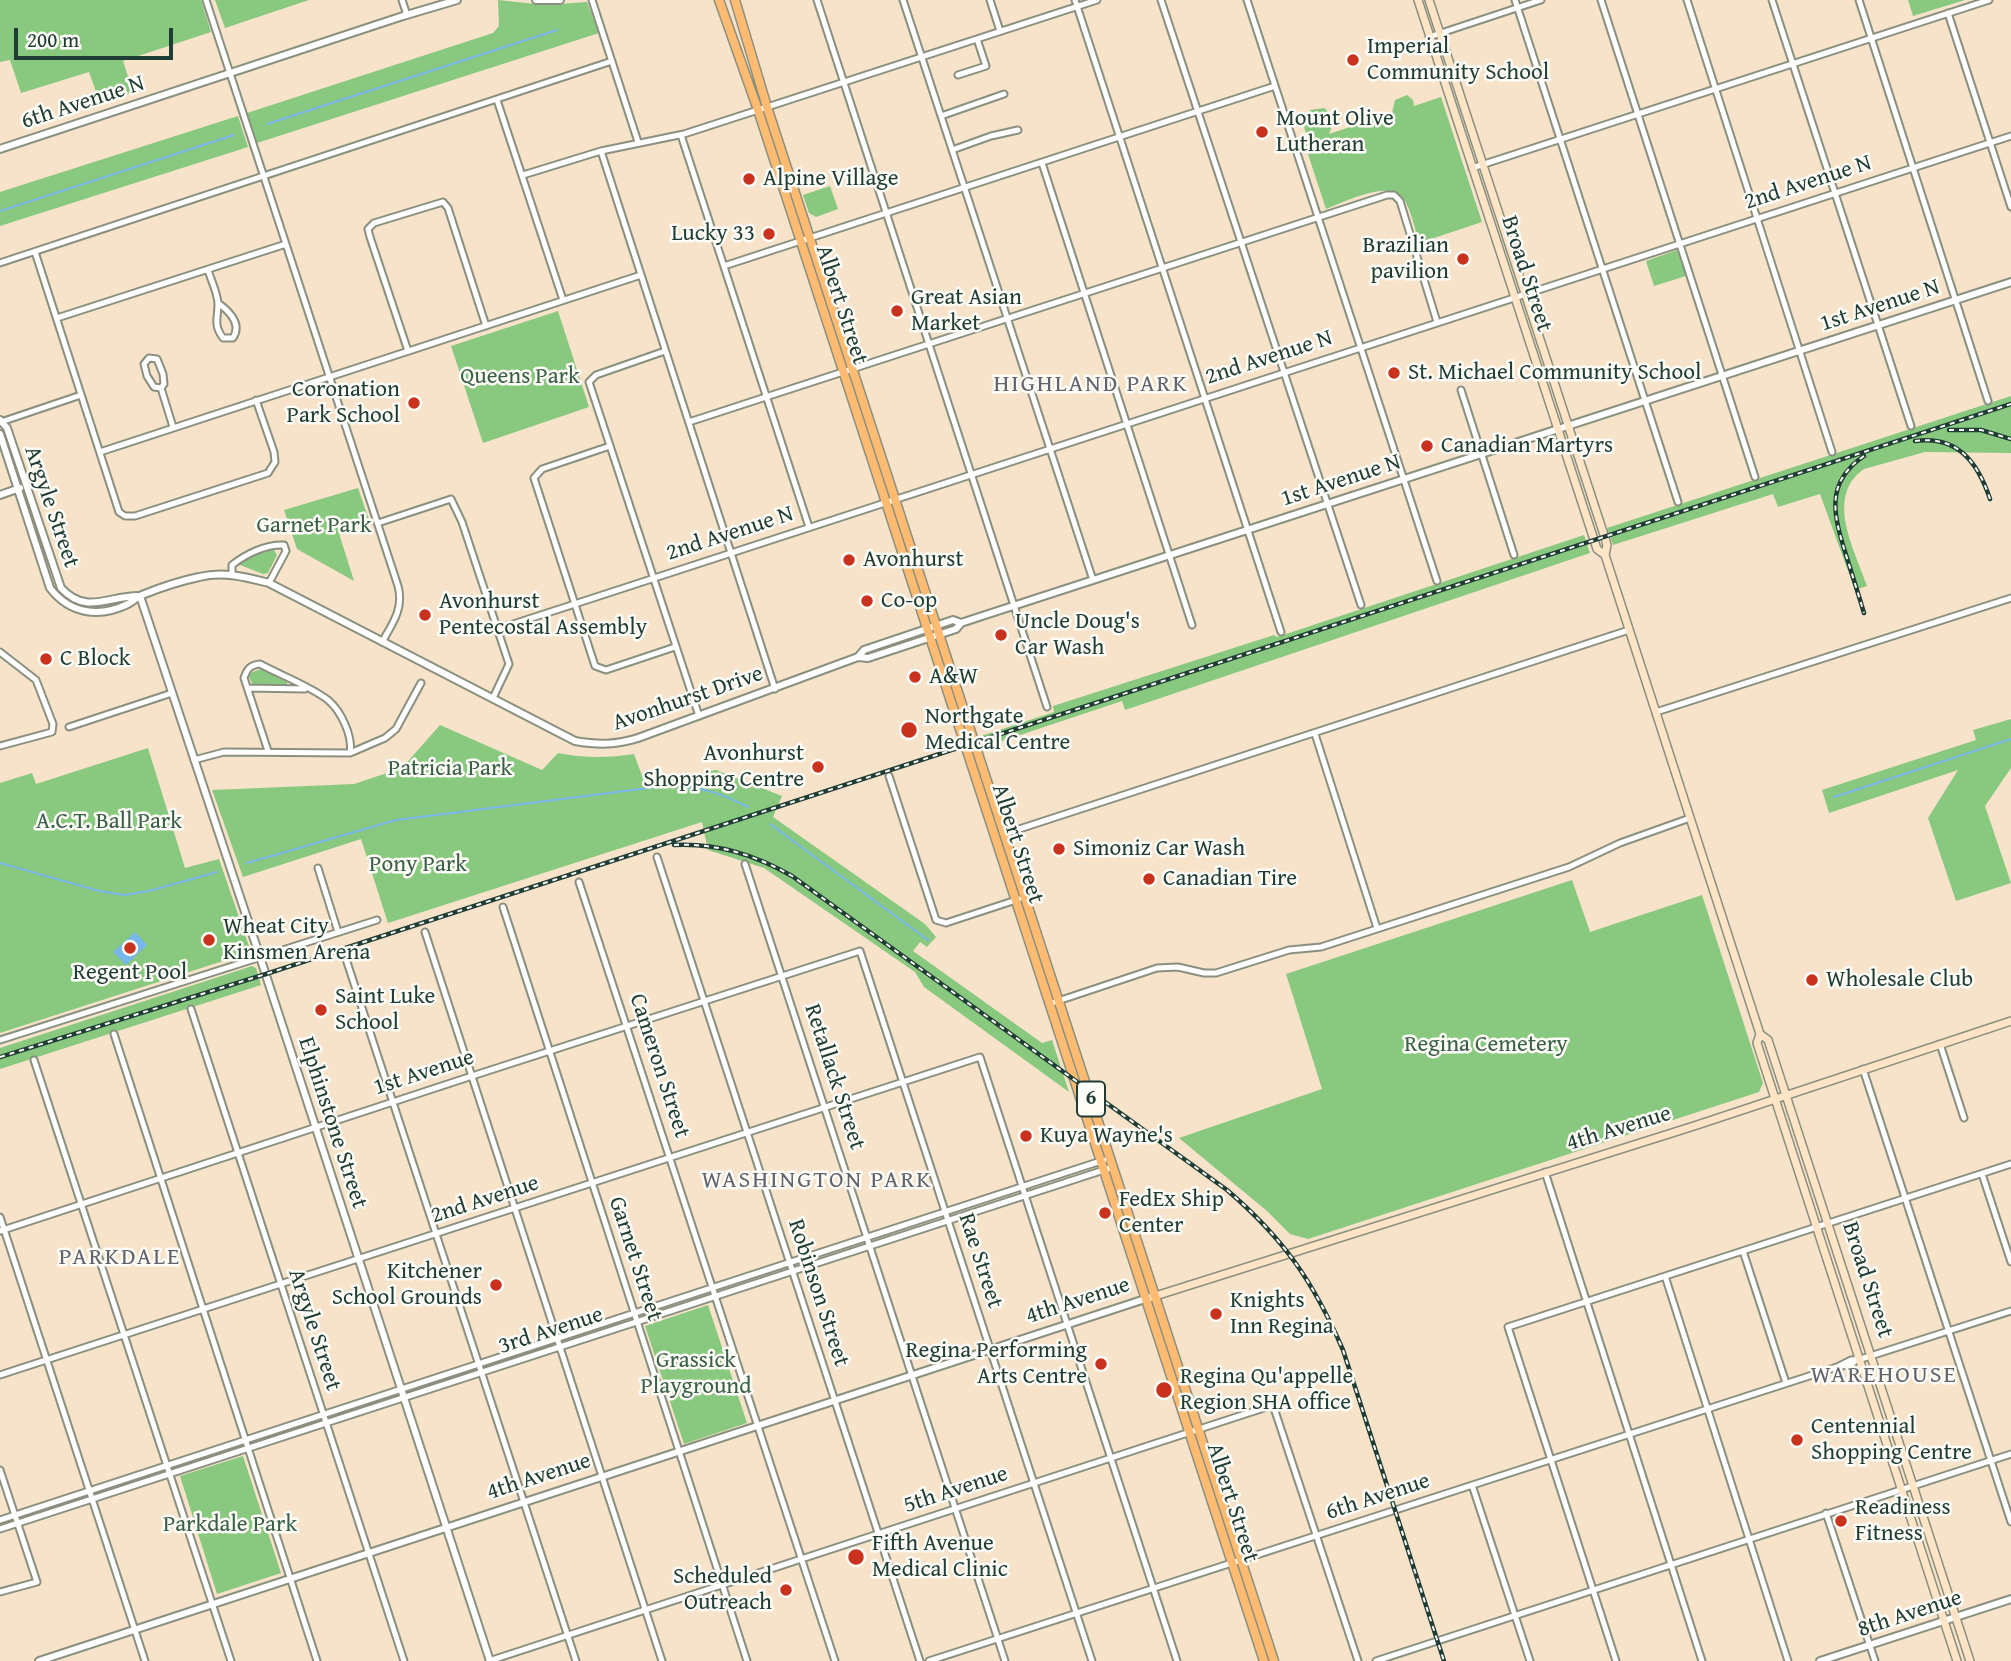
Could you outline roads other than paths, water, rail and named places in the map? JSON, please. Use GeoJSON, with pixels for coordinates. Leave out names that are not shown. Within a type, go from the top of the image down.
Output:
{"type":"FeatureCollection","features":[{"type":"Feature","properties":{"kind":"main road","name":"Albert Street"},"geometry":{"type":"LineString","coordinates":[[719,0],[763,108],[810,238],[1112,1163],[1189,1433],[1264,1661]]}},
{"type":"Feature","properties":{"kind":"main road","name":"Albert Street"},"geometry":{"type":"LineString","coordinates":[[735,0],[800,241],[842,372],[1102,1166],[1199,1429],[1274,1661]]}},
{"type":"Feature","properties":{"kind":"main road","name":"Broad Street"},"geometry":{"type":"LineString","coordinates":[[1418,0],[1597,549],[1605,555]]}},
{"type":"Feature","properties":{"kind":"main road","name":"Broad Street"},"geometry":{"type":"LineString","coordinates":[[1429,0],[1605,538],[1605,555],[1760,1034],[1758,1043],[1775,1099],[1957,1661]]}},
{"type":"Feature","properties":{"kind":"main road","name":"4th Avenue"},"geometry":{"type":"LineString","coordinates":[[1150,1298],[2011,1021]]}},
{"type":"Feature","properties":{"kind":"main road","name":"Broad Street"},"geometry":{"type":"LineString","coordinates":[[1760,1034],[1768,1040],[1970,1661]]}},
{"type":"Feature","properties":{"kind":"street"},"geometry":{"type":"LineString","coordinates":[[206,0],[401,596],[399,609],[382,642]]}},
{"type":"Feature","properties":{"kind":"street"},"geometry":{"type":"LineString","coordinates":[[402,0],[407,15]]}},
{"type":"Feature","properties":{"kind":"street","name":"6th Avenue N"},"geometry":{"type":"LineString","coordinates":[[0,149],[457,0]]}},
{"type":"Feature","properties":{"kind":"street"},"geometry":{"type":"LineString","coordinates":[[536,0],[561,0]]}},
{"type":"Feature","properties":{"kind":"street"},"geometry":{"type":"LineString","coordinates":[[592,0],[638,142]]}},
{"type":"Feature","properties":{"kind":"street"},"geometry":{"type":"LineString","coordinates":[[817,0],[1047,707]]}},
{"type":"Feature","properties":{"kind":"street"},"geometry":{"type":"LineString","coordinates":[[904,0],[1094,580]]}},
{"type":"Feature","properties":{"kind":"street"},"geometry":{"type":"LineString","coordinates":[[990,0],[1000,31]]}},
{"type":"Feature","properties":{"kind":"street"},"geometry":{"type":"LineString","coordinates":[[523,175],[601,151],[681,135],[977,39],[1076,3],[1097,0]]}},
{"type":"Feature","properties":{"kind":"street"},"geometry":{"type":"LineString","coordinates":[[1161,0],[1362,605]]}},
{"type":"Feature","properties":{"kind":"street"},"geometry":{"type":"LineString","coordinates":[[1247,0],[1437,581]]}},
{"type":"Feature","properties":{"kind":"street"},"geometry":{"type":"LineString","coordinates":[[1515,0],[1678,502]]}},
{"type":"Feature","properties":{"kind":"street"},"geometry":{"type":"LineString","coordinates":[[1429,37],[1541,0]]}},
{"type":"Feature","properties":{"kind":"street"},"geometry":{"type":"LineString","coordinates":[[1601,0],[1755,477]]}},
{"type":"Feature","properties":{"kind":"street"},"geometry":{"type":"LineString","coordinates":[[1687,0],[1832,452]]}},
{"type":"Feature","properties":{"kind":"street"},"geometry":{"type":"LineString","coordinates":[[1772,0],[1911,426]]}},
{"type":"Feature","properties":{"kind":"street"},"geometry":{"type":"LineString","coordinates":[[1858,0],[1988,401]]}},
{"type":"Feature","properties":{"kind":"street"},"geometry":{"type":"LineString","coordinates":[[1472,168],[1989,0]]}},
{"type":"Feature","properties":{"kind":"street"},"geometry":{"type":"LineString","coordinates":[[1076,3],[1281,632]]}},
{"type":"Feature","properties":{"kind":"street"},"geometry":{"type":"LineString","coordinates":[[1948,13],[2011,207]]}},
{"type":"Feature","properties":{"kind":"street"},"geometry":{"type":"LineString","coordinates":[[958,75],[986,66],[977,39]]}},
{"type":"Feature","properties":{"kind":"street"},"geometry":{"type":"LineString","coordinates":[[0,263],[612,61]]}},
{"type":"Feature","properties":{"kind":"street"},"geometry":{"type":"LineString","coordinates":[[724,266],[1275,86]]}},
{"type":"Feature","properties":{"kind":"street"},"geometry":{"type":"LineString","coordinates":[[941,116],[1004,94]]}},
{"type":"Feature","properties":{"kind":"street"},"geometry":{"type":"LineString","coordinates":[[497,100],[563,300]]}},
{"type":"Feature","properties":{"kind":"street"},"geometry":{"type":"LineString","coordinates":[[952,150],[1018,130]]}},
{"type":"Feature","properties":{"kind":"street"},"geometry":{"type":"LineString","coordinates":[[681,135],[809,527]]}},
{"type":"Feature","properties":{"kind":"street","name":"2nd Avenue N"},"geometry":{"type":"LineString","coordinates":[[498,629],[2011,136]]}},
{"type":"Feature","properties":{"kind":"street"},"geometry":{"type":"LineString","coordinates":[[601,151],[775,689]]}},
{"type":"Feature","properties":{"kind":"street"},"geometry":{"type":"LineString","coordinates":[[1042,163],[1192,625]]}},
{"type":"Feature","properties":{"kind":"street"},"geometry":{"type":"LineString","coordinates":[[689,422],[1387,195],[1394,195],[1400,201],[1437,322]]}},
{"type":"Feature","properties":{"kind":"street"},"geometry":{"type":"LineString","coordinates":[[408,351],[370,237],[368,229],[374,223],[443,202],[448,208],[486,326]]}},
{"type":"Feature","properties":{"kind":"street"},"geometry":{"type":"LineString","coordinates":[[57,318],[286,244]]}},
{"type":"Feature","properties":{"kind":"street"},"geometry":{"type":"LineString","coordinates":[[35,252],[119,512],[125,516],[135,516],[268,473],[275,461],[274,452],[256,400]]}},
{"type":"Feature","properties":{"kind":"street"},"geometry":{"type":"LineString","coordinates":[[208,270],[218,303],[216,324],[223,338],[228,340],[233,338],[237,327],[228,310],[218,303]]}},
{"type":"Feature","properties":{"kind":"street"},"geometry":{"type":"LineString","coordinates":[[100,452],[641,275]]}},
{"type":"Feature","properties":{"kind":"street","name":"1st Avenue N"},"geometry":{"type":"LineString","coordinates":[[938,630],[956,629],[961,623],[2011,282]]}},
{"type":"Feature","properties":{"kind":"street"},"geometry":{"type":"LineString","coordinates":[[665,351],[596,375],[589,382],[699,716]]}},
{"type":"Feature","properties":{"kind":"street"},"geometry":{"type":"LineString","coordinates":[[161,388],[154,387],[147,376],[144,364],[149,358],[157,359],[162,370],[164,384],[161,388],[173,427]]}},
{"type":"Feature","properties":{"kind":"street"},"geometry":{"type":"LineString","coordinates":[[1461,390],[1514,555]]}},
{"type":"Feature","properties":{"kind":"street"},"geometry":{"type":"LineString","coordinates":[[0,422],[81,396]]}},
{"type":"Feature","properties":{"kind":"street","name":"Argyle Street"},"geometry":{"type":"LineString","coordinates":[[0,422],[6,429],[57,581],[66,594],[74,599]]}},
{"type":"Feature","properties":{"kind":"street","name":"Argyle Street"},"geometry":{"type":"LineString","coordinates":[[0,434],[50,588],[65,603]]}},
{"type":"Feature","properties":{"kind":"street"},"geometry":{"type":"LineString","coordinates":[[610,446],[542,469],[534,478],[574,603],[595,666],[606,670],[675,647]]}},
{"type":"Feature","properties":{"kind":"street"},"geometry":{"type":"LineString","coordinates":[[0,495],[26,487]]}},
{"type":"Feature","properties":{"kind":"street"},"geometry":{"type":"LineString","coordinates":[[378,523],[451,499],[462,522],[509,664],[493,698]]}},
{"type":"Feature","properties":{"kind":"street"},"geometry":{"type":"LineString","coordinates":[[232,573],[232,565],[244,555],[284,545],[286,551],[269,583]]}},
{"type":"Feature","properties":{"kind":"street","name":"Avonhurst Drive"},"geometry":{"type":"LineString","coordinates":[[65,603],[73,609],[96,612],[127,604],[140,596],[200,576],[232,573],[269,583],[575,740],[597,745],[620,744],[775,689],[858,657],[864,650],[938,630]]}},
{"type":"Feature","properties":{"kind":"street","name":"Avonhurst Drive"},"geometry":{"type":"LineString","coordinates":[[74,599],[92,603],[126,595],[140,596]]}},
{"type":"Feature","properties":{"kind":"street","name":"Elphinstone Street"},"geometry":{"type":"LineString","coordinates":[[140,596],[489,1661]]}},
{"type":"Feature","properties":{"kind":"street"},"geometry":{"type":"LineString","coordinates":[[1656,712],[2011,598]]}},
{"type":"Feature","properties":{"kind":"street"},"geometry":{"type":"LineString","coordinates":[[994,837],[1629,630]]}},
{"type":"Feature","properties":{"kind":"street"},"geometry":{"type":"LineString","coordinates":[[0,652],[36,680],[53,724],[52,732],[0,746]]}},
{"type":"Feature","properties":{"kind":"street"},"geometry":{"type":"LineString","coordinates":[[268,751],[244,678],[247,670],[260,664],[328,700],[342,718],[352,743],[350,753]]}},
{"type":"Feature","properties":{"kind":"street"},"geometry":{"type":"LineString","coordinates":[[194,760],[224,752],[350,753],[385,738],[396,729],[421,683]]}},
{"type":"Feature","properties":{"kind":"street"},"geometry":{"type":"LineString","coordinates":[[248,688],[308,689]]}},
{"type":"Feature","properties":{"kind":"street"},"geometry":{"type":"LineString","coordinates":[[69,727],[172,693]]}},
{"type":"Feature","properties":{"kind":"street"},"geometry":{"type":"LineString","coordinates":[[1315,734],[1377,928]]}},
{"type":"Feature","properties":{"kind":"street"},"geometry":{"type":"LineString","coordinates":[[889,776],[936,920],[946,923],[1025,897]]}},
{"type":"Feature","properties":{"kind":"street"},"geometry":{"type":"LineString","coordinates":[[1049,1004],[1157,968],[1178,967],[1216,973],[1289,950],[1321,947],[1569,867],[1620,843],[1690,818]]}},
{"type":"Feature","properties":{"kind":"street","name":"Robinson Street"},"geometry":{"type":"LineString","coordinates":[[657,856],[920,1661]]}},
{"type":"Feature","properties":{"kind":"street","name":"Retallack Street"},"geometry":{"type":"LineString","coordinates":[[745,864],[1005,1661]]}},
{"type":"Feature","properties":{"kind":"street"},"geometry":{"type":"LineString","coordinates":[[318,868],[338,932]]}},
{"type":"Feature","properties":{"kind":"street","name":"Cameron Street"},"geometry":{"type":"LineString","coordinates":[[579,882],[835,1661]]}},
{"type":"Feature","properties":{"kind":"street","name":"Garnet Street"},"geometry":{"type":"LineString","coordinates":[[503,907],[747,1661]]}},
{"type":"Feature","properties":{"kind":"street"},"geometry":{"type":"LineString","coordinates":[[0,1040],[377,920]]}},
{"type":"Feature","properties":{"kind":"street"},"geometry":{"type":"LineString","coordinates":[[425,932],[662,1661]]}},
{"type":"Feature","properties":{"kind":"street","name":"1st Avenue"},"geometry":{"type":"LineString","coordinates":[[2,1230],[860,951]]}},
{"type":"Feature","properties":{"kind":"street","name":"Rae Street"},"geometry":{"type":"LineString","coordinates":[[860,951],[1092,1661]]}},
{"type":"Feature","properties":{"kind":"street"},"geometry":{"type":"LineString","coordinates":[[346,959],[576,1661]]}},
{"type":"Feature","properties":{"kind":"street","name":"Argyle Street"},"geometry":{"type":"LineString","coordinates":[[191,1009],[404,1661]]}},
{"type":"Feature","properties":{"kind":"street"},"geometry":{"type":"LineString","coordinates":[[114,1034],[317,1661]]}},
{"type":"Feature","properties":{"kind":"street"},"geometry":{"type":"LineString","coordinates":[[1940,1044],[1964,1118]]}},
{"type":"Feature","properties":{"kind":"street","name":"2nd Avenue"},"geometry":{"type":"LineString","coordinates":[[0,1375],[980,1057],[1023,1187]]}},
{"type":"Feature","properties":{"kind":"street"},"geometry":{"type":"LineString","coordinates":[[34,1060],[231,1661]]}},
{"type":"Feature","properties":{"kind":"street"},"geometry":{"type":"LineString","coordinates":[[1863,1069],[2011,1522]]}},
{"type":"Feature","properties":{"kind":"street","name":"3rd Avenue"},"geometry":{"type":"LineString","coordinates":[[0,1520],[1023,1187],[1112,1163]]}},
{"type":"Feature","properties":{"kind":"street"},"geometry":{"type":"LineString","coordinates":[[1616,1661],[1508,1326],[2011,1164]]}},
{"type":"Feature","properties":{"kind":"street","name":"3rd Avenue"},"geometry":{"type":"LineString","coordinates":[[0,1529],[948,1221],[1102,1166]]}},
{"type":"Feature","properties":{"kind":"street"},"geometry":{"type":"LineString","coordinates":[[1545,1172],[1702,1661]]}},
{"type":"Feature","properties":{"kind":"street"},"geometry":{"type":"LineString","coordinates":[[1982,1174],[2011,1262]]}},
{"type":"Feature","properties":{"kind":"street"},"geometry":{"type":"LineString","coordinates":[[1023,1187],[1177,1661]]}},
{"type":"Feature","properties":{"kind":"street"},"geometry":{"type":"LineString","coordinates":[[0,1217],[2,1230],[145,1661]]}},
{"type":"Feature","properties":{"kind":"street"},"geometry":{"type":"LineString","coordinates":[[1743,1251],[1786,1383]]}},
{"type":"Feature","properties":{"kind":"street"},"geometry":{"type":"LineString","coordinates":[[1665,1276],[1788,1661]]}},
{"type":"Feature","properties":{"kind":"street","name":"4th Avenue"},"geometry":{"type":"LineString","coordinates":[[38,1661],[58,1658],[135,1629],[1150,1298]]}},
{"type":"Feature","properties":{"kind":"street","name":"6th Avenue"},"geometry":{"type":"LineString","coordinates":[[929,1661],[1837,1367],[1851,1360],[2011,1311]]}},
{"type":"Feature","properties":{"kind":"street","name":"5th Avenue"},"geometry":{"type":"LineString","coordinates":[[489,1661],[1273,1405],[1317,1535]]}},
{"type":"Feature","properties":{"kind":"street"},"geometry":{"type":"LineString","coordinates":[[1376,1661],[2011,1454]]}},
{"type":"Feature","properties":{"kind":"street"},"geometry":{"type":"LineString","coordinates":[[0,1470],[37,1582],[9,1592],[0,1592]]}},
{"type":"Feature","properties":{"kind":"street"},"geometry":{"type":"LineString","coordinates":[[1472,1485],[1530,1661]]}},
{"type":"Feature","properties":{"kind":"street"},"geometry":{"type":"LineString","coordinates":[[1826,1513],[1875,1661]]}},
{"type":"Feature","properties":{"kind":"street"},"geometry":{"type":"LineString","coordinates":[[1317,1535],[1358,1661]]}},
{"type":"Feature","properties":{"kind":"street","name":"8th Avenue"},"geometry":{"type":"LineString","coordinates":[[1820,1661],[2011,1599]]}},
{"type":"Feature","properties":{"kind":"water","name":"Regent Pool"},"geometry":{"type":"Polygon","coordinates":[[[135,932],[147,945],[126,965],[113,952],[135,932]]]}},
{"type":"Feature","properties":{"kind":"waterway"},"geometry":{"type":"LineString","coordinates":[[267,124],[557,30]]}},
{"type":"Feature","properties":{"kind":"waterway"},"geometry":{"type":"LineString","coordinates":[[0,211],[234,135]]}},
{"type":"Feature","properties":{"kind":"waterway"},"geometry":{"type":"LineString","coordinates":[[1834,797],[2011,739]]}},
{"type":"Feature","properties":{"kind":"waterway"},"geometry":{"type":"LineString","coordinates":[[247,863],[396,820],[672,785],[712,792],[748,807]]}},
{"type":"Feature","properties":{"kind":"waterway"},"geometry":{"type":"LineString","coordinates":[[770,824],[928,940]]}},
{"type":"Feature","properties":{"kind":"waterway"},"geometry":{"type":"LineString","coordinates":[[0,863],[99,891],[124,895],[149,891],[217,872]]}},
{"type":"Feature","properties":{"kind":"railway"},"geometry":{"type":"LineString","coordinates":[[0,1057],[266,974],[2011,404]]}},
{"type":"Feature","properties":{"kind":"railway"},"geometry":{"type":"LineString","coordinates":[[1949,430],[1981,430],[2011,439]]}},
{"type":"Feature","properties":{"kind":"railway"},"geometry":{"type":"LineString","coordinates":[[1915,441],[1943,442],[1964,454],[1979,474],[1990,499]]}},
{"type":"Feature","properties":{"kind":"railway"},"geometry":{"type":"LineString","coordinates":[[1864,456],[1851,466],[1843,477],[1836,501],[1838,527],[1864,613]]}},
{"type":"Feature","properties":{"kind":"railway"},"geometry":{"type":"LineString","coordinates":[[674,845],[721,848],[764,862],[792,876],[1227,1190],[1265,1226],[1308,1282],[1343,1350],[1444,1661]]}},
{"type":"Feature","properties":{"kind":"place","name":"Imperial Community School"},"geometry":{"type":"Point","coordinates":[1353,60]}},
{"type":"Feature","properties":{"kind":"place","name":"Mount Olive Lutheran"},"geometry":{"type":"Point","coordinates":[1262,132]}},
{"type":"Feature","properties":{"kind":"place","name":"Alpine Village"},"geometry":{"type":"Point","coordinates":[749,179]}},
{"type":"Feature","properties":{"kind":"place","name":"Lucky 33"},"geometry":{"type":"Point","coordinates":[769,234]}},
{"type":"Feature","properties":{"kind":"place","name":"Brazilian pavilion"},"geometry":{"type":"Point","coordinates":[1463,259]}},
{"type":"Feature","properties":{"kind":"place","name":"Great Asian Market"},"geometry":{"type":"Point","coordinates":[897,311]}},
{"type":"Feature","properties":{"kind":"place","name":"St. Michael Community School"},"geometry":{"type":"Point","coordinates":[1394,373]}},
{"type":"Feature","properties":{"kind":"place","name":"Coronation Park School"},"geometry":{"type":"Point","coordinates":[414,403]}},
{"type":"Feature","properties":{"kind":"place","name":"Canadian Martyrs"},"geometry":{"type":"Point","coordinates":[1427,446]}},
{"type":"Feature","properties":{"kind":"place","name":"Avonhurst"},"geometry":{"type":"Point","coordinates":[849,560]}},
{"type":"Feature","properties":{"kind":"place","name":"Co-op"},"geometry":{"type":"Point","coordinates":[867,601]}},
{"type":"Feature","properties":{"kind":"place","name":"Avonhurst Pentecostal Assembly"},"geometry":{"type":"Point","coordinates":[425,615]}},
{"type":"Feature","properties":{"kind":"place","name":"Uncle Doug's Car Wash"},"geometry":{"type":"Point","coordinates":[1001,635]}},
{"type":"Feature","properties":{"kind":"place","name":"C Block"},"geometry":{"type":"Point","coordinates":[46,659]}},
{"type":"Feature","properties":{"kind":"place","name":"A&W"},"geometry":{"type":"Point","coordinates":[915,677]}},
{"type":"Feature","properties":{"kind":"place","name":"Northgate Medical Centre"},"geometry":{"type":"Point","coordinates":[909,730]}},
{"type":"Feature","properties":{"kind":"place","name":"Avonhurst Shopping Centre"},"geometry":{"type":"Point","coordinates":[818,767]}},
{"type":"Feature","properties":{"kind":"place","name":"Simoniz Car Wash"},"geometry":{"type":"Point","coordinates":[1059,849]}},
{"type":"Feature","properties":{"kind":"place","name":"Canadian Tire"},"geometry":{"type":"Point","coordinates":[1149,879]}},
{"type":"Feature","properties":{"kind":"place","name":"Wheat City Kinsmen Arena"},"geometry":{"type":"Point","coordinates":[209,940]}},
{"type":"Feature","properties":{"kind":"place","name":"Regent Pool"},"geometry":{"type":"Point","coordinates":[130,948]}},
{"type":"Feature","properties":{"kind":"place","name":"Wholesale Club"},"geometry":{"type":"Point","coordinates":[1812,980]}},
{"type":"Feature","properties":{"kind":"place","name":"Saint Luke School"},"geometry":{"type":"Point","coordinates":[321,1010]}},
{"type":"Feature","properties":{"kind":"place","name":"Kuya Wayne's"},"geometry":{"type":"Point","coordinates":[1026,1136]}},
{"type":"Feature","properties":{"kind":"place","name":"FedEx Ship Center"},"geometry":{"type":"Point","coordinates":[1105,1213]}},
{"type":"Feature","properties":{"kind":"place","name":"Kitchener School Grounds"},"geometry":{"type":"Point","coordinates":[496,1285]}},
{"type":"Feature","properties":{"kind":"place","name":"Knights Inn Regina"},"geometry":{"type":"Point","coordinates":[1216,1314]}},
{"type":"Feature","properties":{"kind":"place","name":"Regina Performing Arts Centre"},"geometry":{"type":"Point","coordinates":[1101,1364]}},
{"type":"Feature","properties":{"kind":"place","name":"Regina Qu'appelle Region SHA office"},"geometry":{"type":"Point","coordinates":[1164,1390]}},
{"type":"Feature","properties":{"kind":"place","name":"Centennial Shopping Centre"},"geometry":{"type":"Point","coordinates":[1797,1440]}},
{"type":"Feature","properties":{"kind":"place","name":"Readiness Fitness"},"geometry":{"type":"Point","coordinates":[1841,1521]}},
{"type":"Feature","properties":{"kind":"place","name":"Fifth Avenue Medical Clinic"},"geometry":{"type":"Point","coordinates":[856,1557]}},
{"type":"Feature","properties":{"kind":"place","name":"Scheduled Outreach"},"geometry":{"type":"Point","coordinates":[786,1590]}},
{"type":"Feature","properties":{"kind":"district","name":"HIGHLAND PARK"},"geometry":{"type":"Point","coordinates":[1091,385]}},
{"type":"Feature","properties":{"kind":"district","name":"WASHINGTON PARK"},"geometry":{"type":"Point","coordinates":[817,1181]}},
{"type":"Feature","properties":{"kind":"district","name":"PARKDALE"},"geometry":{"type":"Point","coordinates":[120,1258]}},
{"type":"Feature","properties":{"kind":"district","name":"WAREHOUSE"},"geometry":{"type":"Point","coordinates":[1884,1376]}},
{"type":"Feature","properties":{"kind":"park label","name":"Queens Park"},"geometry":{"type":"Point","coordinates":[520,377]}},
{"type":"Feature","properties":{"kind":"park label","name":"Garnet Park"},"geometry":{"type":"Point","coordinates":[314,526]}},
{"type":"Feature","properties":{"kind":"park label","name":"Patricia Park"},"geometry":{"type":"Point","coordinates":[450,769]}},
{"type":"Feature","properties":{"kind":"park label","name":"A.C.T. Ball Park"},"geometry":{"type":"Point","coordinates":[109,822]}},
{"type":"Feature","properties":{"kind":"park label","name":"Pony Park"},"geometry":{"type":"Point","coordinates":[418,865]}},
{"type":"Feature","properties":{"kind":"park label","name":"Regina Cemetery"},"geometry":{"type":"Point","coordinates":[1486,1045]}},
{"type":"Feature","properties":{"kind":"park label","name":"Grassick Playground"},"geometry":{"type":"Point","coordinates":[696,1374]}},
{"type":"Feature","properties":{"kind":"park label","name":"Parkdale Park"},"geometry":{"type":"Point","coordinates":[230,1525]}}]}
